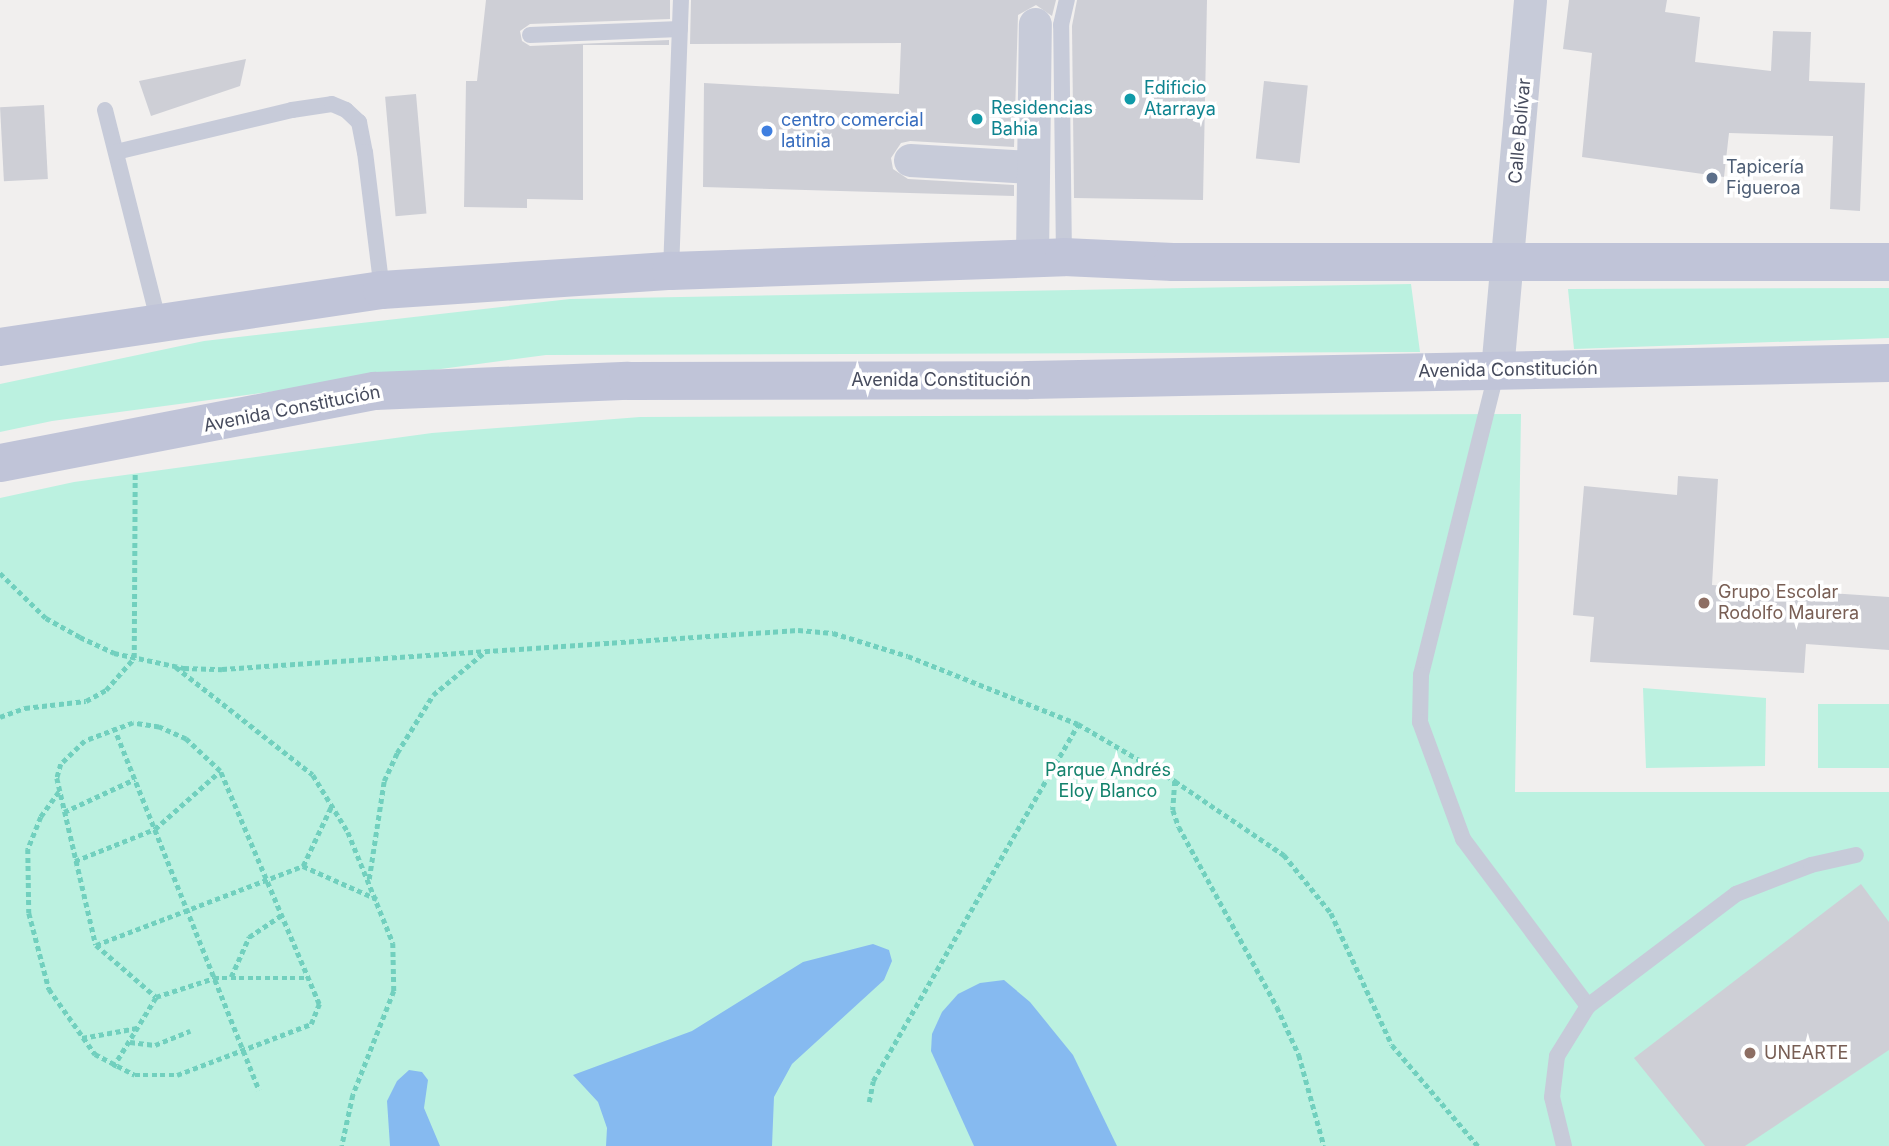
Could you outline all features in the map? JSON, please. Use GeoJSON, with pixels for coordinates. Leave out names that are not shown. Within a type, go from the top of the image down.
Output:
{"type":"FeatureCollection","features":[{"type":"Feature","properties":{"kind":"main road"},"geometry":{"type":"LineString","coordinates":[[0,347],[158,320],[382,290],[671,271],[1048,258],[1889,262]]}},
{"type":"Feature","properties":{"kind":"main road","name":"Avenida Constitución"},"geometry":{"type":"LineString","coordinates":[[0,463],[375,391],[628,381],[1028,380],[1889,363]]}},
{"type":"Feature","properties":{"kind":"street","name":"Calle Bolívar"},"geometry":{"type":"LineString","coordinates":[[1497,370],[1509,261],[1530,0]]}},
{"type":"Feature","properties":{"kind":"street"},"geometry":{"type":"LineString","coordinates":[[1035,24],[1032,167],[1048,258]]}},
{"type":"Feature","properties":{"kind":"street"},"geometry":{"type":"LineString","coordinates":[[910,160],[1032,167]]}},
{"type":"Feature","properties":{"kind":"lane"},"geometry":{"type":"LineString","coordinates":[[671,271],[681,0]]}},
{"type":"Feature","properties":{"kind":"lane"},"geometry":{"type":"LineString","coordinates":[[1048,258],[1061,25],[1067,0]]}},
{"type":"Feature","properties":{"kind":"lane"},"geometry":{"type":"LineString","coordinates":[[530,35],[680,29]]}},
{"type":"Feature","properties":{"kind":"lane"},"geometry":{"type":"LineString","coordinates":[[116,152],[292,110],[332,104],[346,110],[359,122],[382,290]]}},
{"type":"Feature","properties":{"kind":"lane"},"geometry":{"type":"LineString","coordinates":[[105,110],[158,320]]}},
{"type":"Feature","properties":{"kind":"lane"},"geometry":{"type":"LineString","coordinates":[[1497,370],[1421,675],[1420,722],[1463,839],[1588,1006]]}},
{"type":"Feature","properties":{"kind":"lane"},"geometry":{"type":"LineString","coordinates":[[1564,1146],[1552,1097],[1557,1056],[1588,1006],[1736,894],[1811,865],[1856,855]]}},
{"type":"Feature","properties":{"kind":"path"},"geometry":{"type":"LineString","coordinates":[[1,716],[25,708],[86,701],[106,690],[134,658],[135,462]]}},
{"type":"Feature","properties":{"kind":"path"},"geometry":{"type":"LineString","coordinates":[[0,573],[46,618],[114,653],[175,666],[222,669],[815,631],[908,656],[1078,724],[1175,781],[1264,839],[1301,872],[1331,914],[1392,1045],[1478,1146]]}},
{"type":"Feature","properties":{"kind":"path"},"geometry":{"type":"LineString","coordinates":[[369,880],[379,803],[397,753],[433,695],[486,651]]}},
{"type":"Feature","properties":{"kind":"path"},"geometry":{"type":"LineString","coordinates":[[175,666],[297,760],[332,805],[377,899],[395,955],[394,991],[353,1095],[342,1146]]}},
{"type":"Feature","properties":{"kind":"path"},"geometry":{"type":"LineString","coordinates":[[59,792],[41,817],[28,849],[29,913],[49,989],[82,1038],[113,1067],[135,1075],[177,1075],[311,1024],[319,1004],[220,771],[196,746],[159,727],[133,723],[114,727],[85,741],[61,764],[59,792],[96,945],[156,997]]}},
{"type":"Feature","properties":{"kind":"path"},"geometry":{"type":"LineString","coordinates":[[869,1102],[873,1081],[1078,724]]}},
{"type":"Feature","properties":{"kind":"path"},"geometry":{"type":"LineString","coordinates":[[114,727],[259,1090]]}},
{"type":"Feature","properties":{"kind":"path"},"geometry":{"type":"LineString","coordinates":[[75,861],[155,828],[220,771]]}},
{"type":"Feature","properties":{"kind":"path"},"geometry":{"type":"LineString","coordinates":[[64,811],[135,779]]}},
{"type":"Feature","properties":{"kind":"path"},"geometry":{"type":"LineString","coordinates":[[1175,781],[1173,810],[1179,827],[1277,1007],[1299,1055],[1324,1146]]}},
{"type":"Feature","properties":{"kind":"path"},"geometry":{"type":"LineString","coordinates":[[96,945],[303,866],[332,805]]}},
{"type":"Feature","properties":{"kind":"path"},"geometry":{"type":"LineString","coordinates":[[303,866],[377,899]]}},
{"type":"Feature","properties":{"kind":"path"},"geometry":{"type":"LineString","coordinates":[[231,977],[249,937],[282,915]]}},
{"type":"Feature","properties":{"kind":"path"},"geometry":{"type":"LineString","coordinates":[[113,1067],[156,997],[214,978],[309,978]]}},
{"type":"Feature","properties":{"kind":"path"},"geometry":{"type":"LineString","coordinates":[[82,1038],[138,1028]]}},
{"type":"Feature","properties":{"kind":"path"},"geometry":{"type":"LineString","coordinates":[[130,1042],[155,1045],[190,1031]]}},
{"type":"Feature","properties":{"kind":"green space"},"geometry":{"type":"Polygon","coordinates":[[[1411,284],[1420,352],[546,355],[52,421],[0,432],[0,384],[204,341],[570,299],[1411,284]]]}},
{"type":"Feature","properties":{"kind":"green space"},"geometry":{"type":"Polygon","coordinates":[[[1889,288],[1889,338],[1574,349],[1568,289],[1889,288]]]}},
{"type":"Feature","properties":{"kind":"green space","name":"Parque Andrés Eloy Blanco"},"geometry":{"type":"Polygon","coordinates":[[[1521,414],[1515,792],[1889,792],[1889,1146],[0,1146],[0,498],[74,482],[432,433],[640,417],[1521,414]]]}},
{"type":"Feature","properties":{"kind":"green space"},"geometry":{"type":"Polygon","coordinates":[[[1643,688],[1766,698],[1765,766],[1646,768],[1643,688]]]}},
{"type":"Feature","properties":{"kind":"green space"},"geometry":{"type":"Polygon","coordinates":[[[1818,704],[1889,704],[1889,768],[1818,768],[1818,704]]]}},
{"type":"Feature","properties":{"kind":"water"},"geometry":{"type":"Polygon","coordinates":[[[873,944],[889,950],[892,961],[884,980],[792,1064],[774,1097],[772,1146],[606,1146],[607,1128],[598,1102],[573,1075],[692,1031],[803,962],[873,944]]]}},
{"type":"Feature","properties":{"kind":"water"},"geometry":{"type":"Polygon","coordinates":[[[1004,980],[1030,1002],[1073,1055],[1117,1146],[974,1146],[931,1051],[932,1034],[942,1012],[958,994],[980,983],[1004,980]]]}},
{"type":"Feature","properties":{"kind":"water"},"geometry":{"type":"Polygon","coordinates":[[[409,1070],[422,1072],[428,1080],[424,1108],[440,1146],[390,1146],[387,1101],[397,1081],[409,1070]]]}},
{"type":"Feature","properties":{"kind":"building"},"geometry":{"type":"Polygon","coordinates":[[[486,0],[670,0],[670,19],[530,24],[520,31],[522,41],[530,46],[669,40],[669,45],[583,45],[583,200],[527,199],[527,208],[464,207],[466,81],[477,81],[486,0]]]}},
{"type":"Feature","properties":{"kind":"building"},"geometry":{"type":"Polygon","coordinates":[[[691,0],[1056,0],[1052,16],[1036,5],[1018,15],[1014,147],[910,141],[901,143],[891,158],[893,169],[908,179],[1014,185],[1014,196],[703,187],[704,83],[899,94],[901,43],[690,44],[691,0]]]}},
{"type":"Feature","properties":{"kind":"building","name":"Edificio Atarraya"},"geometry":{"type":"Polygon","coordinates":[[[1077,0],[1207,0],[1203,200],[1074,198],[1072,26],[1077,0]]]}},
{"type":"Feature","properties":{"kind":"building"},"geometry":{"type":"Polygon","coordinates":[[[1569,0],[1667,0],[1665,12],[1700,17],[1695,62],[1771,71],[1773,31],[1811,32],[1809,81],[1865,83],[1860,211],[1830,209],[1833,136],[1729,133],[1724,177],[1582,157],[1592,53],[1563,49],[1569,0]]]}},
{"type":"Feature","properties":{"kind":"building"},"geometry":{"type":"Polygon","coordinates":[[[246,59],[240,86],[151,116],[139,81],[246,59]]]}},
{"type":"Feature","properties":{"kind":"building"},"geometry":{"type":"Polygon","coordinates":[[[1264,81],[1308,86],[1300,163],[1256,159],[1264,81]]]}},
{"type":"Feature","properties":{"kind":"building"},"geometry":{"type":"Polygon","coordinates":[[[416,94],[426,214],[396,216],[385,97],[416,94]]]}},
{"type":"Feature","properties":{"kind":"building"},"geometry":{"type":"Polygon","coordinates":[[[44,105],[48,179],[4,181],[0,107],[44,105]]]}},
{"type":"Feature","properties":{"kind":"building"},"geometry":{"type":"Polygon","coordinates":[[[1678,476],[1718,479],[1712,585],[1889,597],[1889,650],[1806,644],[1804,673],[1590,662],[1594,617],[1573,615],[1584,486],[1677,495],[1678,476]]]}},
{"type":"Feature","properties":{"kind":"building"},"geometry":{"type":"Polygon","coordinates":[[[1861,884],[1889,922],[1889,1050],[1745,1146],[1705,1146],[1634,1058],[1861,884]]]}},
{"type":"Feature","properties":{"kind":"place","name":"Edificio Atarraya"},"geometry":{"type":"Point","coordinates":[1130,99]}},
{"type":"Feature","properties":{"kind":"place","name":"Residencias Bahia"},"geometry":{"type":"Point","coordinates":[977,119]}},
{"type":"Feature","properties":{"kind":"place","name":"centro comercial latinia"},"geometry":{"type":"Point","coordinates":[767,131]}},
{"type":"Feature","properties":{"kind":"place","name":"Tapicería Figueroa"},"geometry":{"type":"Point","coordinates":[1712,178]}},
{"type":"Feature","properties":{"kind":"place","name":"Grupo Escolar Rodolfo Maurera"},"geometry":{"type":"Point","coordinates":[1704,603]}},
{"type":"Feature","properties":{"kind":"place","name":"UNEARTE"},"geometry":{"type":"Point","coordinates":[1750,1053]}}]}
